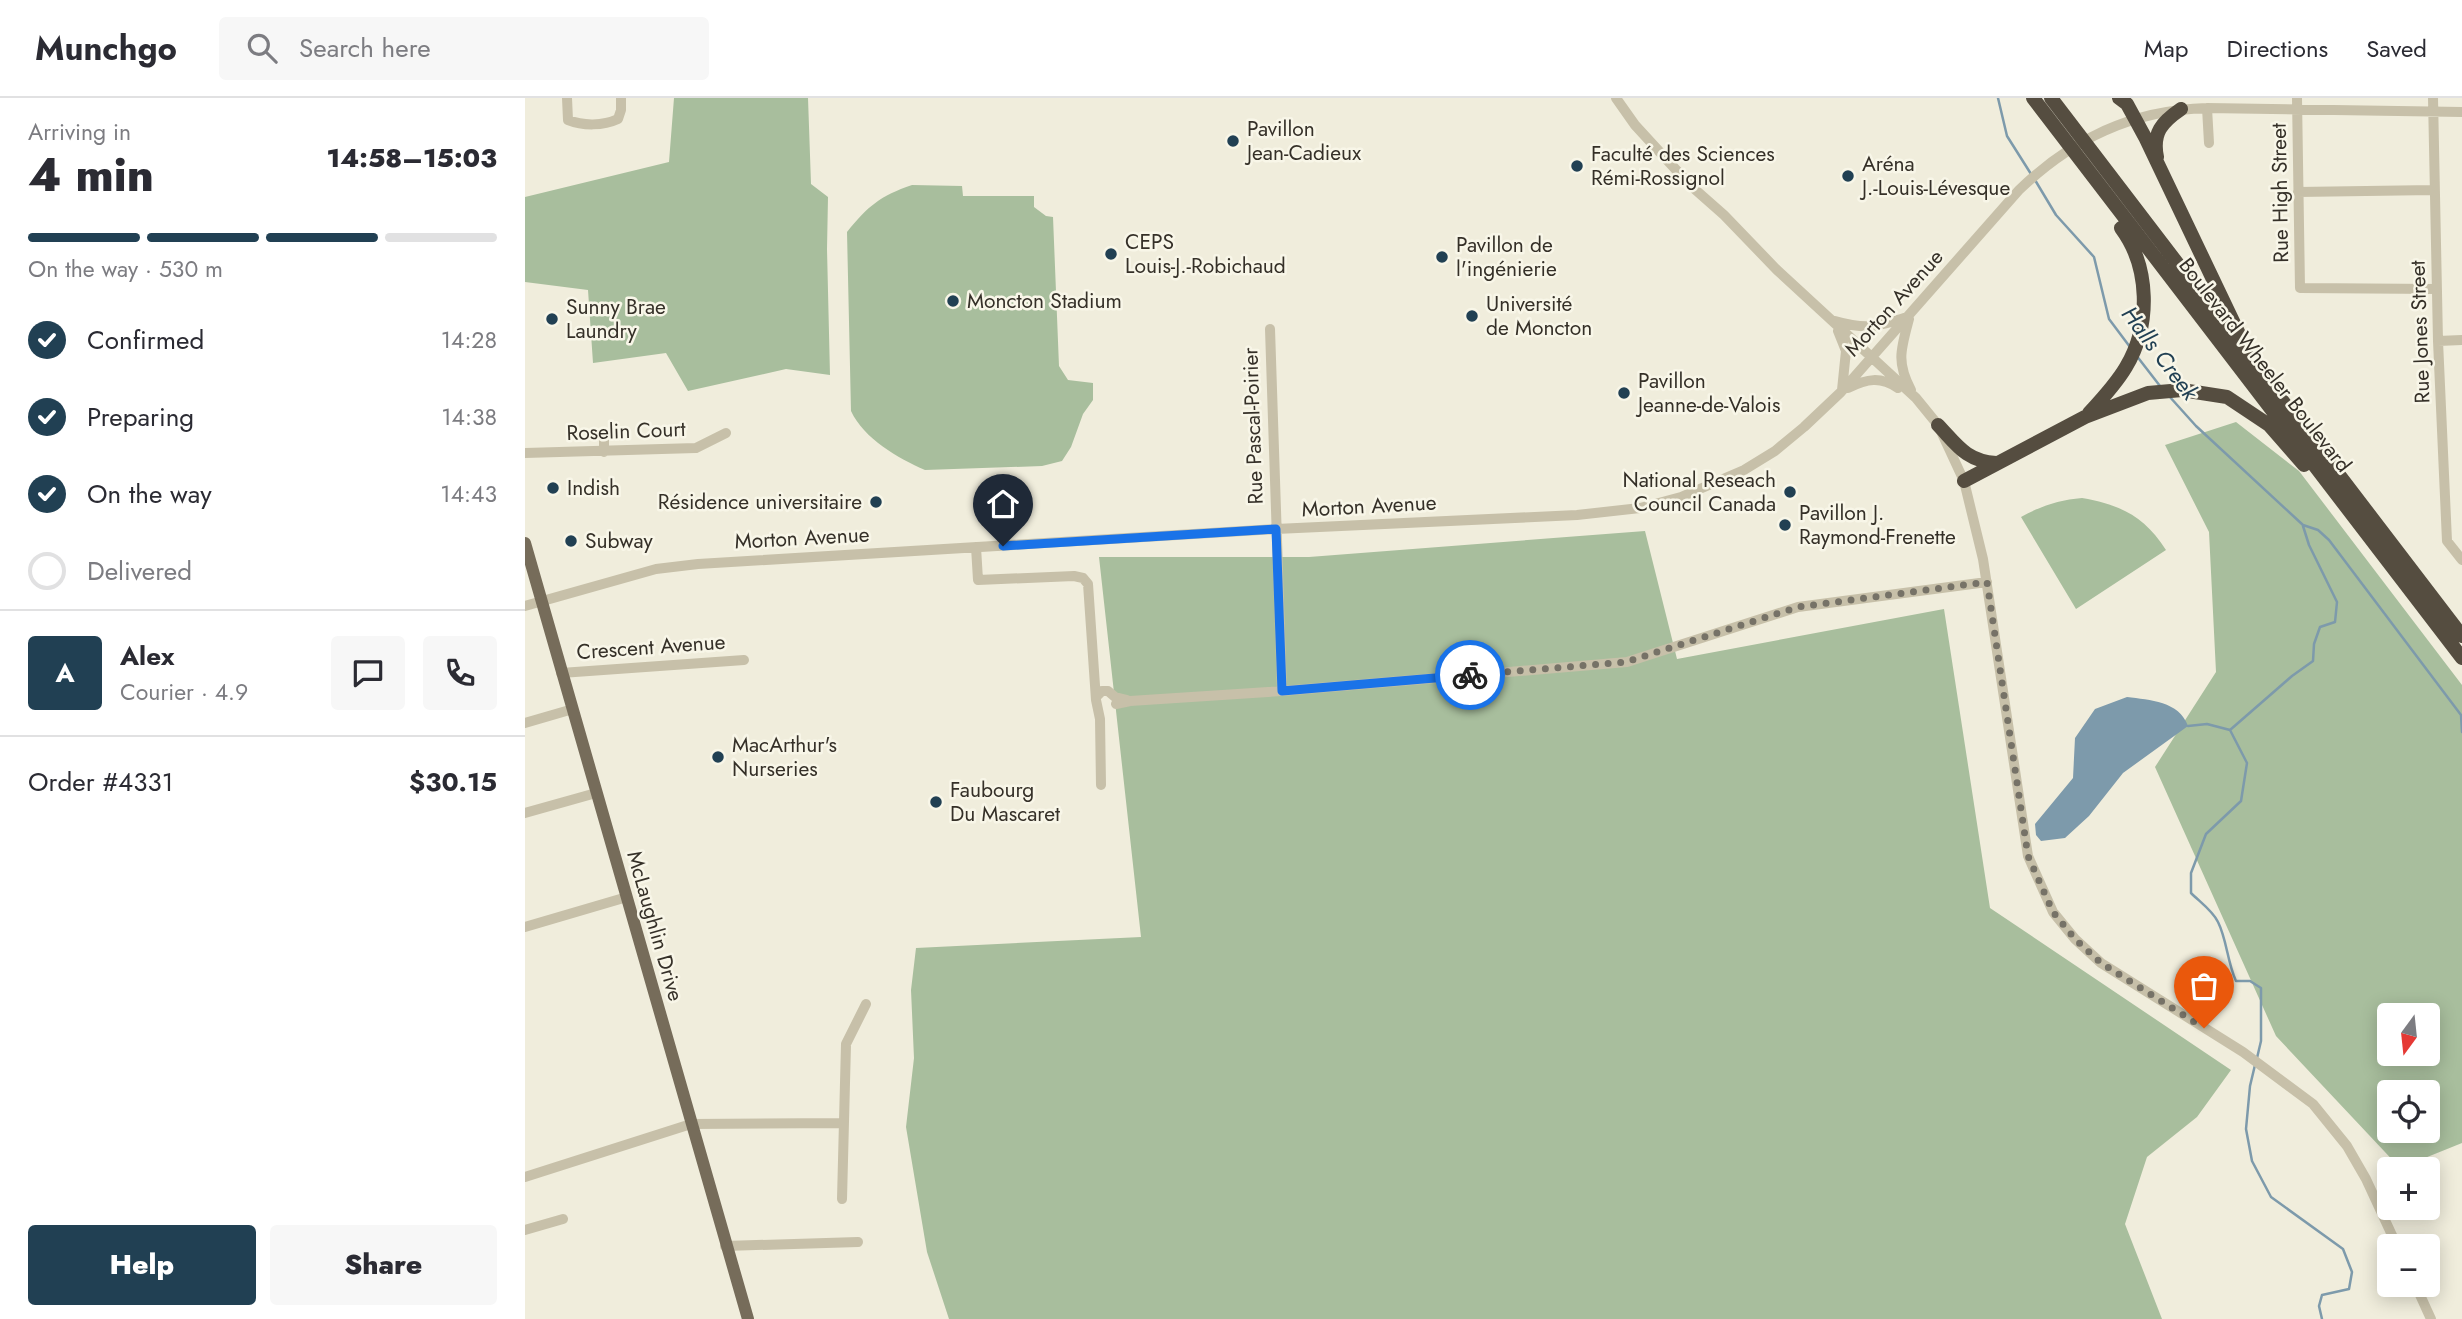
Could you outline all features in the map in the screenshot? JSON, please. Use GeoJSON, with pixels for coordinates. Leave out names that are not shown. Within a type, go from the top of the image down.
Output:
{"type":"FeatureCollection","features":[{"type":"Feature","properties":{"kind":"highway"},"geometry":{"type":"LineString","coordinates":[[2031,98],[2042,120],[2131,240],[2142,276],[2144,306],[2140,335],[2127,365],[2109,392],[2085,417]]}},
{"type":"Feature","properties":{"kind":"highway","name":"Boulevard Wheeler Boulevard"},"geometry":{"type":"LineString","coordinates":[[2031,98],[2462,658]]}},
{"type":"Feature","properties":{"kind":"highway","name":"Boulevard Wheeler Boulevard"},"geometry":{"type":"LineString","coordinates":[[2051,98],[2462,636]]}},
{"type":"Feature","properties":{"kind":"highway"},"geometry":{"type":"LineString","coordinates":[[2119,98],[2127,104],[2159,165],[2240,336],[2366,503],[2382,532]]}},
{"type":"Feature","properties":{"kind":"highway"},"geometry":{"type":"LineString","coordinates":[[2159,165],[2154,145],[2162,124],[2181,109]]}},
{"type":"Feature","properties":{"kind":"highway"},"geometry":{"type":"LineString","coordinates":[[1964,481],[2085,417],[2148,393],[2182,390],[2227,397],[2269,425],[2389,561]]}},
{"type":"Feature","properties":{"kind":"highway"},"geometry":{"type":"LineString","coordinates":[[1938,425],[1966,455],[1981,462],[1998,463]]}},
{"type":"Feature","properties":{"kind":"main road","name":"McLaughlin Drive"},"geometry":{"type":"LineString","coordinates":[[525,543],[748,1319]]}},
{"type":"Feature","properties":{"kind":"street"},"geometry":{"type":"LineString","coordinates":[[567,98],[568,120],[578,124],[610,123],[618,119],[621,98]]}},
{"type":"Feature","properties":{"kind":"street"},"geometry":{"type":"LineString","coordinates":[[1616,98],[1635,125],[1672,167],[1916,398],[1938,425],[1964,481],[1987,582],[2028,856],[2053,912],[2075,939],[2101,963],[2243,1052],[2313,1104],[2347,1146],[2391,1234]]}},
{"type":"Feature","properties":{"kind":"street","name":"Rue High Street"},"geometry":{"type":"LineString","coordinates":[[2297,98],[2300,288],[2437,289]]}},
{"type":"Feature","properties":{"kind":"street","name":"Rue Jones Street"},"geometry":{"type":"LineString","coordinates":[[2433,98],[2438,341],[2447,541],[2462,560]]}},
{"type":"Feature","properties":{"kind":"street"},"geometry":{"type":"LineString","coordinates":[[2207,108],[2210,143]]}},
{"type":"Feature","properties":{"kind":"street","name":"Morton Avenue"},"geometry":{"type":"LineString","coordinates":[[525,606],[656,569],[740,561],[1577,514],[1640,508],[1681,497],[1744,470],[1775,451],[1842,392],[2019,191],[2045,165],[2077,143],[2133,118],[2181,109],[2462,112]]}},
{"type":"Feature","properties":{"kind":"street"},"geometry":{"type":"LineString","coordinates":[[2298,192],[2434,190]]}},
{"type":"Feature","properties":{"kind":"street"},"geometry":{"type":"LineString","coordinates":[[1831,320],[1872,328],[1910,316]]}},
{"type":"Feature","properties":{"kind":"street"},"geometry":{"type":"LineString","coordinates":[[1910,316],[1900,359],[1902,372],[1916,398]]}},
{"type":"Feature","properties":{"kind":"street"},"geometry":{"type":"LineString","coordinates":[[1831,320],[1846,351],[1842,392]]}},
{"type":"Feature","properties":{"kind":"street","name":"Rue Pascal-Poirier"},"geometry":{"type":"LineString","coordinates":[[1270,329],[1282,691]]}},
{"type":"Feature","properties":{"kind":"street"},"geometry":{"type":"LineString","coordinates":[[2438,341],[2462,340]]}},
{"type":"Feature","properties":{"kind":"street"},"geometry":{"type":"LineString","coordinates":[[1842,392],[1863,381],[1876,379],[1888,382],[1916,398]]}},
{"type":"Feature","properties":{"kind":"street","name":"Roselin Court"},"geometry":{"type":"LineString","coordinates":[[525,453],[696,448],[726,433]]}},
{"type":"Feature","properties":{"kind":"street"},"geometry":{"type":"LineString","coordinates":[[604,436],[604,452]]}},
{"type":"Feature","properties":{"kind":"street"},"geometry":{"type":"LineString","coordinates":[[976,547],[978,580],[1074,576],[1086,581],[1090,588],[1104,702],[1101,785]]}},
{"type":"Feature","properties":{"kind":"street"},"geometry":{"type":"LineString","coordinates":[[1104,702],[1282,691],[1626,662],[1798,607],[1987,582]]}},
{"type":"Feature","properties":{"kind":"street","name":"Crescent Avenue"},"geometry":{"type":"LineString","coordinates":[[561,673],[744,660]]}},
{"type":"Feature","properties":{"kind":"street"},"geometry":{"type":"LineString","coordinates":[[525,723],[573,709]]}},
{"type":"Feature","properties":{"kind":"street"},"geometry":{"type":"LineString","coordinates":[[525,813],[596,793]]}},
{"type":"Feature","properties":{"kind":"street"},"geometry":{"type":"LineString","coordinates":[[525,927],[627,897]]}},
{"type":"Feature","properties":{"kind":"street"},"geometry":{"type":"LineString","coordinates":[[842,1199],[846,1044],[866,1004]]}},
{"type":"Feature","properties":{"kind":"street"},"geometry":{"type":"LineString","coordinates":[[525,1177],[691,1124],[844,1123]]}},
{"type":"Feature","properties":{"kind":"street"},"geometry":{"type":"LineString","coordinates":[[525,1230],[563,1219]]}},
{"type":"Feature","properties":{"kind":"street"},"geometry":{"type":"LineString","coordinates":[[725,1246],[858,1242]]}},
{"type":"Feature","properties":{"kind":"street"},"geometry":{"type":"LineString","coordinates":[[2421,1297],[2431,1319]]}},
{"type":"Feature","properties":{"kind":"green space"},"geometry":{"type":"Polygon","coordinates":[[[674,98],[808,98],[811,184],[828,197],[830,375],[786,369],[688,391],[666,353],[593,363],[588,290],[525,282],[525,197],[669,162],[674,98]]]}},
{"type":"Feature","properties":{"kind":"green space","name":"Moncton Stadium"},"geometry":{"type":"Polygon","coordinates":[[[912,185],[962,186],[963,196],[1034,196],[1034,207],[1046,216],[1053,217],[1059,366],[1068,380],[1093,383],[1093,400],[1083,414],[1071,447],[1062,461],[1042,466],[925,470],[904,460],[873,439],[851,411],[847,232],[875,203],[912,185]]]}},
{"type":"Feature","properties":{"kind":"green space"},"geometry":{"type":"Polygon","coordinates":[[[2236,422],[2299,471],[2462,685],[2462,1143],[2427,1157],[2390,1157],[2276,1036],[2155,767],[2216,672],[2209,532],[2165,445],[2236,422]]]}},
{"type":"Feature","properties":{"kind":"green space"},"geometry":{"type":"Polygon","coordinates":[[[2082,498],[2108,504],[2140,520],[2166,550],[2076,609],[2021,517],[2050,504],[2082,498]]]}},
{"type":"Feature","properties":{"kind":"green space"},"geometry":{"type":"Polygon","coordinates":[[[1645,531],[1677,659],[1944,609],[1990,908],[2231,1070],[2197,1117],[2147,1157],[2125,1224],[2162,1319],[949,1319],[927,1252],[906,1127],[914,1058],[911,990],[916,948],[1141,937],[1099,557],[1309,557],[1645,531]]]}},
{"type":"Feature","properties":{"kind":"water"},"geometry":{"type":"Polygon","coordinates":[[[2127,697],[2163,703],[2178,711],[2188,726],[2123,773],[2089,816],[2065,838],[2041,841],[2036,835],[2035,824],[2073,778],[2075,738],[2095,709],[2127,697]]]}},
{"type":"Feature","properties":{"kind":"waterway","name":"Halls Creek"},"geometry":{"type":"LineString","coordinates":[[1998,98],[2007,136],[2031,174]]}},
{"type":"Feature","properties":{"kind":"waterway","name":"Halls Creek"},"geometry":{"type":"LineString","coordinates":[[2035,180],[2056,215],[2094,257],[2109,319],[2130,347]]}},
{"type":"Feature","properties":{"kind":"waterway","name":"Halls Creek"},"geometry":{"type":"LineString","coordinates":[[2136,355],[2160,386]]}},
{"type":"Feature","properties":{"kind":"waterway"},"geometry":{"type":"LineString","coordinates":[[2169,396],[2196,426],[2303,525],[2318,530],[2329,540],[2461,715],[2462,732]]}},
{"type":"Feature","properties":{"kind":"waterway"},"geometry":{"type":"LineString","coordinates":[[2230,730],[2313,661],[2314,644],[2320,627],[2335,622],[2337,602],[2309,545],[2303,526]]}},
{"type":"Feature","properties":{"kind":"waterway"},"geometry":{"type":"LineString","coordinates":[[2188,726],[2207,724],[2230,730]]}},
{"type":"Feature","properties":{"kind":"waterway"},"geometry":{"type":"LineString","coordinates":[[2230,730],[2247,763],[2241,801],[2206,834],[2191,873],[2191,893],[2216,918],[2236,981],[2250,981],[2261,988],[2261,1041],[2257,1058]]}},
{"type":"Feature","properties":{"kind":"waterway"},"geometry":{"type":"LineString","coordinates":[[2255,1065],[2246,1129],[2252,1161],[2271,1197],[2343,1249],[2352,1272],[2349,1289],[2322,1295],[2319,1306],[2322,1319]]}},
{"type":"Feature","properties":{"kind":"way so far"},"geometry":{"type":"LineString","coordinates":[[1470,675],[1626,662],[1798,607],[1987,582],[2028,856],[2053,912],[2075,939],[2101,963],[2204,1028]]}},
{"type":"Feature","properties":{"kind":"place","name":"Pavillon Jean-Cadieux"},"geometry":{"type":"Point","coordinates":[1233,141]}},
{"type":"Feature","properties":{"kind":"place","name":"Faculté des Sciences Rémi-Rossignol"},"geometry":{"type":"Point","coordinates":[1577,166]}},
{"type":"Feature","properties":{"kind":"place","name":"Aréna J.-Louis-Lévesque"},"geometry":{"type":"Point","coordinates":[1848,176]}},
{"type":"Feature","properties":{"kind":"place","name":"CEPS Louis-J.-Robichaud"},"geometry":{"type":"Point","coordinates":[1111,254]}},
{"type":"Feature","properties":{"kind":"place","name":"Pavillon de l'ingénierie"},"geometry":{"type":"Point","coordinates":[1442,257]}},
{"type":"Feature","properties":{"kind":"place","name":"Moncton Stadium"},"geometry":{"type":"Point","coordinates":[953,301]}},
{"type":"Feature","properties":{"kind":"place","name":"Université de Moncton"},"geometry":{"type":"Point","coordinates":[1472,316]}},
{"type":"Feature","properties":{"kind":"place","name":"Sunny Brae Laundry"},"geometry":{"type":"Point","coordinates":[552,319]}},
{"type":"Feature","properties":{"kind":"place","name":"Pavillon Jeanne-de-Valois"},"geometry":{"type":"Point","coordinates":[1624,393]}},
{"type":"Feature","properties":{"kind":"place","name":"Indish"},"geometry":{"type":"Point","coordinates":[553,488]}},
{"type":"Feature","properties":{"kind":"place","name":"National Reseach Council Canada"},"geometry":{"type":"Point","coordinates":[1790,492]}},
{"type":"Feature","properties":{"kind":"place","name":"Résidence universitaire"},"geometry":{"type":"Point","coordinates":[876,502]}},
{"type":"Feature","properties":{"kind":"place","name":"Pavillon J. Raymond-Frenette"},"geometry":{"type":"Point","coordinates":[1785,525]}},
{"type":"Feature","properties":{"kind":"place","name":"Subway"},"geometry":{"type":"Point","coordinates":[571,541]}},
{"type":"Feature","properties":{"kind":"place","name":"MacArthur's Nurseries"},"geometry":{"type":"Point","coordinates":[718,757]}},
{"type":"Feature","properties":{"kind":"place","name":"Faubourg Du Mascaret"},"geometry":{"type":"Point","coordinates":[936,802]}},
{"type":"Feature","properties":{"kind":"route"},"geometry":{"type":"LineString","coordinates":[[1003,546],[1276,529],[1282,691],[1470,675]]}}]}
